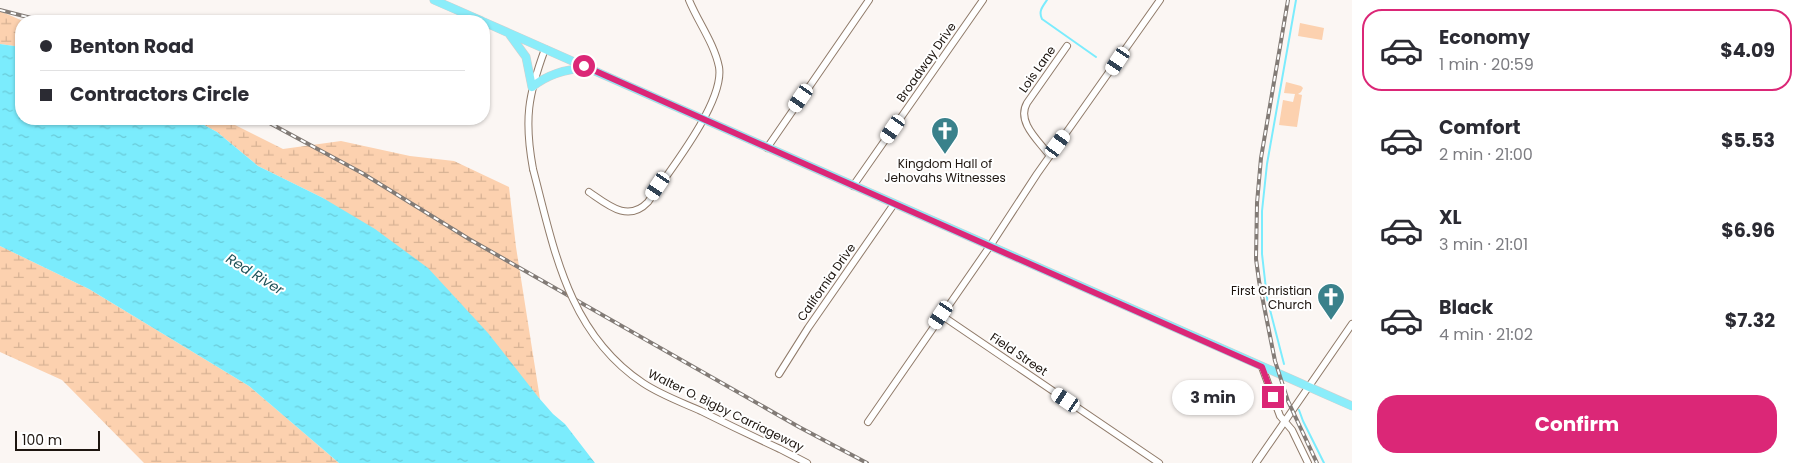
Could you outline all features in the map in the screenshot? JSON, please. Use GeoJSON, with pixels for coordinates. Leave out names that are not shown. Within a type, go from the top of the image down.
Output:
{"type":"FeatureCollection","features":[{"type":"Feature","properties":{"kind":"main road"},"geometry":{"type":"LineString","coordinates":[[434,0],[467,15]]}},
{"type":"Feature","properties":{"kind":"main road"},"geometry":{"type":"LineString","coordinates":[[490,25],[1352,406]]}},
{"type":"Feature","properties":{"kind":"main road"},"geometry":{"type":"LineString","coordinates":[[508,33],[526,57],[532,87],[561,71],[589,68]]}},
{"type":"Feature","properties":{"kind":"street"},"geometry":{"type":"LineString","coordinates":[[589,192],[616,210],[632,211],[641,208],[648,202],[704,120],[716,94],[720,74],[715,56],[689,0]]}},
{"type":"Feature","properties":{"kind":"street"},"geometry":{"type":"LineString","coordinates":[[767,148],[869,0]]}},
{"type":"Feature","properties":{"kind":"street","name":"Broadway Drive"},"geometry":{"type":"LineString","coordinates":[[853,186],[983,0]]}},
{"type":"Feature","properties":{"kind":"street"},"geometry":{"type":"LineString","coordinates":[[868,422],[1050,156],[1160,0]]}},
{"type":"Feature","properties":{"kind":"street","name":"Lois Lane"},"geometry":{"type":"LineString","coordinates":[[1050,156],[1026,124],[1023,113],[1027,103],[1067,46]]}},
{"type":"Feature","properties":{"kind":"street","name":"Walter O. Bigby Carriageway"},"geometry":{"type":"LineString","coordinates":[[545,49],[532,87],[529,106],[529,145],[533,168],[566,288],[581,316],[604,348],[629,372],[656,390],[807,463]]}},
{"type":"Feature","properties":{"kind":"street","name":"California Drive"},"geometry":{"type":"LineString","coordinates":[[779,374],[808,328],[894,204]]}},
{"type":"Feature","properties":{"kind":"street","name":"Field Street"},"geometry":{"type":"LineString","coordinates":[[941,315],[1159,463]]}},
{"type":"Feature","properties":{"kind":"street"},"geometry":{"type":"LineString","coordinates":[[1256,463],[1352,324]]}},
{"type":"Feature","properties":{"kind":"street"},"geometry":{"type":"LineString","coordinates":[[1262,367],[1279,412],[1292,430],[1308,463]]}},
{"type":"Feature","properties":{"kind":"green space"},"geometry":{"type":"Polygon","coordinates":[[[0,11],[15,18],[15,46],[0,44],[0,11]]]}},
{"type":"Feature","properties":{"kind":"green space"},"geometry":{"type":"Polygon","coordinates":[[[1300,23],[1324,28],[1322,40],[1298,36],[1300,23]]]}},
{"type":"Feature","properties":{"kind":"green space"},"geometry":{"type":"Polygon","coordinates":[[[1286,82],[1303,88],[1298,94],[1302,95],[1297,127],[1279,125],[1283,100],[1293,102],[1295,94],[1284,93],[1286,82]]]}},
{"type":"Feature","properties":{"kind":"green space"},"geometry":{"type":"Polygon","coordinates":[[[204,125],[235,125],[283,149],[341,141],[410,156],[454,161],[509,187],[516,247],[540,399],[323,198],[258,166],[217,132],[204,125]]]}},
{"type":"Feature","properties":{"kind":"green space"},"geometry":{"type":"Polygon","coordinates":[[[0,246],[89,289],[249,386],[339,463],[144,463],[62,380],[0,352],[0,246]]]}},
{"type":"Feature","properties":{"kind":"water","name":"Red River"},"geometry":{"type":"Polygon","coordinates":[[[0,44],[15,46],[15,125],[204,125],[217,132],[258,166],[323,198],[375,229],[428,268],[488,333],[539,398],[565,424],[595,463],[339,463],[249,386],[89,289],[0,246],[0,44]]]}},
{"type":"Feature","properties":{"kind":"waterway"},"geometry":{"type":"LineString","coordinates":[[1047,0],[1041,11],[1042,19],[1096,57]]}},
{"type":"Feature","properties":{"kind":"waterway"},"geometry":{"type":"LineString","coordinates":[[1284,364],[1267,298],[1262,254],[1262,211],[1267,164],[1296,0]]}},
{"type":"Feature","properties":{"kind":"waterway"},"geometry":{"type":"LineString","coordinates":[[1299,410],[1324,463]]}},
{"type":"Feature","properties":{"kind":"railway"},"geometry":{"type":"LineString","coordinates":[[1288,0],[1261,158],[1257,203],[1256,259],[1275,361],[1288,401],[1317,463]]}},
{"type":"Feature","properties":{"kind":"railway"},"geometry":{"type":"LineString","coordinates":[[0,10],[20,15]]}},
{"type":"Feature","properties":{"kind":"railway"},"geometry":{"type":"LineString","coordinates":[[273,125],[362,173],[469,239],[799,427],[867,463]]}},
{"type":"Feature","properties":{"kind":"place","name":"Kingdom Hall of Jehovahs Witnesses"},"geometry":{"type":"Point","coordinates":[945,155]}},
{"type":"Feature","properties":{"kind":"place","name":"First Christian Church"},"geometry":{"type":"Point","coordinates":[1331,321]}},
{"type":"Feature","properties":{"kind":"route"},"geometry":{"type":"LineString","coordinates":[[584,66],[1262,367],[1273,397]]}}]}
